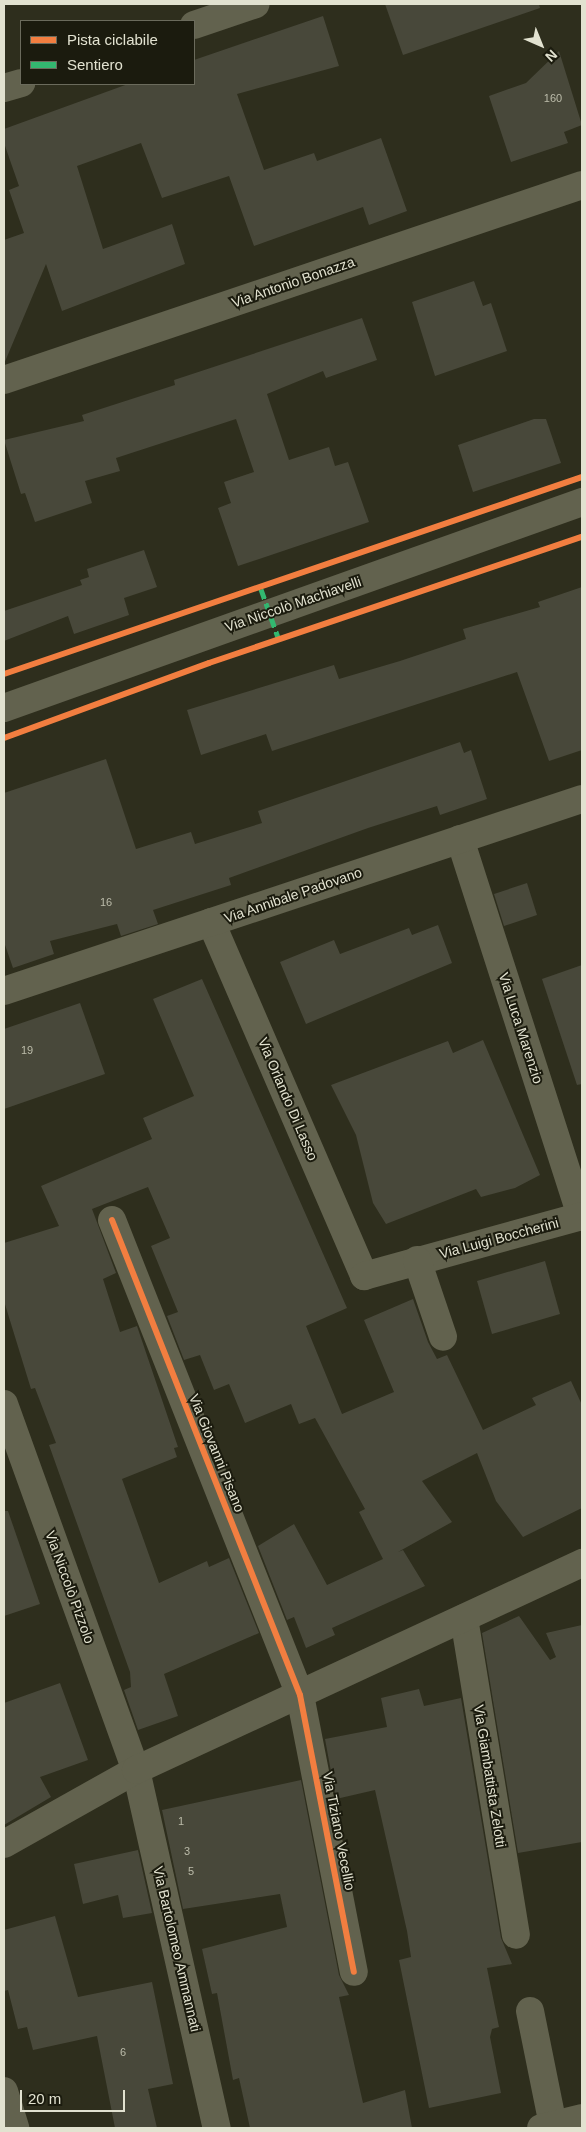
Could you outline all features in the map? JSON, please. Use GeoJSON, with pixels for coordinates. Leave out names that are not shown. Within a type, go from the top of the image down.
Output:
{"type":"FeatureCollection","features":[{"type":"Feature","properties":{"kind":"street"},"geometry":{"type":"LineString","coordinates":[[195,25],[256,4]]}},
{"type":"Feature","properties":{"kind":"street"},"geometry":{"type":"LineString","coordinates":[[4,88],[20,83]]}},
{"type":"Feature","properties":{"kind":"street","name":"Via Antonio Bonazza"},"geometry":{"type":"LineString","coordinates":[[4,380],[582,185]]}},
{"type":"Feature","properties":{"kind":"street","name":"Via Niccolò Machiavelli"},"geometry":{"type":"LineString","coordinates":[[4,708],[582,502]]}},
{"type":"Feature","properties":{"kind":"street","name":"Via Annibale Padovano"},"geometry":{"type":"LineString","coordinates":[[4,991],[582,798]]}},
{"type":"Feature","properties":{"kind":"street","name":"Via Luca Marenzio"},"geometry":{"type":"LineString","coordinates":[[460,839],[582,1216]]}},
{"type":"Feature","properties":{"kind":"street","name":"Via Orlando Di Lasso"},"geometry":{"type":"LineString","coordinates":[[211,922],[364,1276]]}},
{"type":"Feature","properties":{"kind":"street","name":"Via Luigi Boccherini"},"geometry":{"type":"LineString","coordinates":[[364,1276],[416,1260],[582,1216]]}},
{"type":"Feature","properties":{"kind":"street","name":"Via Giovanni Pisano"},"geometry":{"type":"LineString","coordinates":[[112,1220],[300,1695]]}},
{"type":"Feature","properties":{"kind":"street"},"geometry":{"type":"LineString","coordinates":[[416,1260],[442,1337]]}},
{"type":"Feature","properties":{"kind":"street","name":"Via Niccolò Pizzolo"},"geometry":{"type":"LineString","coordinates":[[4,1404],[136,1770]]}},
{"type":"Feature","properties":{"kind":"street"},"geometry":{"type":"LineString","coordinates":[[4,1844],[136,1770],[582,1562]]}},
{"type":"Feature","properties":{"kind":"street","name":"Via Giambattista Zelotti"},"geometry":{"type":"LineString","coordinates":[[464,1618],[516,1934]]}},
{"type":"Feature","properties":{"kind":"street","name":"Via Tiziano Vecellio"},"geometry":{"type":"LineString","coordinates":[[300,1695],[354,1972]]}},
{"type":"Feature","properties":{"kind":"street","name":"Via Bartolomeo Ammannati"},"geometry":{"type":"LineString","coordinates":[[136,1770],[217,2128]]}},
{"type":"Feature","properties":{"kind":"street"},"geometry":{"type":"LineString","coordinates":[[530,2011],[547,2127],[582,2118]]}},
{"type":"Feature","properties":{"kind":"street"},"geometry":{"type":"LineString","coordinates":[[4,2091],[15,2128]]}},
{"type":"Feature","properties":{"kind":"building"},"geometry":{"type":"Polygon","coordinates":[[[385,4],[539,4],[540,8],[403,55],[385,4]]]}},
{"type":"Feature","properties":{"kind":"building"},"geometry":{"type":"Polygon","coordinates":[[[323,16],[339,66],[237,94],[264,170],[314,153],[317,161],[381,138],[407,211],[369,225],[363,207],[254,246],[229,176],[162,198],[141,143],[77,166],[103,249],[172,224],[185,264],[62,311],[46,264],[4,364],[4,240],[24,233],[9,190],[19,186],[4,143],[4,129],[125,85],[195,85],[195,60],[323,16]]]}},
{"type":"Feature","properties":{"kind":"building"},"geometry":{"type":"Polygon","coordinates":[[[559,51],[582,125],[564,132],[568,143],[511,162],[489,96],[526,83],[559,51]]]}},
{"type":"Feature","properties":{"kind":"building"},"geometry":{"type":"Polygon","coordinates":[[[474,281],[483,306],[491,303],[507,351],[435,376],[412,302],[474,281]]]}},
{"type":"Feature","properties":{"kind":"building"},"geometry":{"type":"Polygon","coordinates":[[[362,318],[377,360],[326,378],[323,371],[267,394],[289,460],[329,447],[335,466],[348,462],[369,522],[238,566],[218,508],[231,503],[224,482],[254,472],[236,419],[116,458],[120,471],[85,481],[92,503],[35,522],[25,493],[21,494],[4,440],[84,421],[82,415],[175,385],[174,380],[362,318]]]}},
{"type":"Feature","properties":{"kind":"building"},"geometry":{"type":"Polygon","coordinates":[[[534,419],[546,419],[561,463],[473,492],[458,445],[534,419]]]}},
{"type":"Feature","properties":{"kind":"building"},"geometry":{"type":"Polygon","coordinates":[[[144,550],[157,587],[124,598],[129,615],[74,634],[68,616],[4,641],[4,611],[82,585],[80,580],[89,577],[87,569],[144,550]]]}},
{"type":"Feature","properties":{"kind":"building"},"geometry":{"type":"Polygon","coordinates":[[[582,587],[582,750],[549,761],[517,672],[272,751],[266,734],[201,755],[187,710],[334,665],[339,679],[400,661],[466,639],[463,629],[540,607],[538,602],[582,587]]]}},
{"type":"Feature","properties":{"kind":"building"},"geometry":{"type":"Polygon","coordinates":[[[460,742],[464,753],[471,750],[487,799],[440,815],[437,806],[368,828],[229,878],[231,885],[153,910],[158,924],[121,936],[117,924],[50,941],[54,954],[13,968],[4,942],[4,793],[106,759],[136,849],[191,832],[195,844],[262,823],[258,811],[460,742]]]}},
{"type":"Feature","properties":{"kind":"building"},"geometry":{"type":"Polygon","coordinates":[[[527,883],[537,915],[504,926],[494,894],[527,883]]]}},
{"type":"Feature","properties":{"kind":"building"},"geometry":{"type":"Polygon","coordinates":[[[438,925],[452,963],[306,1024],[280,962],[334,940],[340,954],[409,928],[412,935],[438,925]]]}},
{"type":"Feature","properties":{"kind":"building"},"geometry":{"type":"Polygon","coordinates":[[[582,965],[582,1084],[577,1085],[542,979],[582,965]]]}},
{"type":"Feature","properties":{"kind":"building"},"geometry":{"type":"Polygon","coordinates":[[[202,979],[347,1308],[306,1326],[342,1414],[394,1392],[364,1320],[413,1299],[428,1342],[437,1359],[447,1355],[483,1430],[536,1405],[532,1398],[571,1381],[582,1405],[582,1508],[523,1537],[496,1501],[477,1453],[422,1481],[452,1522],[398,1552],[403,1550],[425,1586],[332,1628],[335,1635],[306,1648],[294,1617],[287,1620],[258,1546],[294,1524],[327,1585],[383,1559],[359,1512],[365,1509],[315,1418],[299,1424],[291,1404],[245,1423],[229,1384],[214,1390],[200,1355],[184,1360],[167,1316],[178,1312],[151,1246],[170,1238],[148,1187],[92,1209],[116,1273],[103,1279],[120,1332],[137,1326],[178,1447],[174,1448],[177,1457],[122,1479],[159,1583],[207,1561],[209,1567],[229,1558],[259,1633],[164,1674],[178,1716],[138,1730],[124,1690],[131,1687],[130,1672],[49,1445],[56,1443],[35,1388],[31,1389],[4,1301],[4,1243],[59,1226],[41,1186],[152,1139],[143,1118],[194,1096],[153,999],[202,979]]]}},
{"type":"Feature","properties":{"kind":"building"},"geometry":{"type":"Polygon","coordinates":[[[80,1003],[105,1074],[4,1109],[4,1029],[80,1003]]]}},
{"type":"Feature","properties":{"kind":"building"},"geometry":{"type":"Polygon","coordinates":[[[483,1040],[540,1175],[515,1188],[481,1197],[476,1189],[386,1224],[373,1203],[356,1135],[331,1085],[448,1041],[453,1053],[483,1040]]]}},
{"type":"Feature","properties":{"kind":"building"},"geometry":{"type":"Polygon","coordinates":[[[545,1261],[560,1314],[492,1334],[477,1281],[545,1261]]]}},
{"type":"Feature","properties":{"kind":"building"},"geometry":{"type":"Polygon","coordinates":[[[4,1511],[8,1511],[40,1604],[4,1616],[4,1511]]]}},
{"type":"Feature","properties":{"kind":"building"},"geometry":{"type":"Polygon","coordinates":[[[519,1616],[550,1660],[556,1657],[546,1633],[582,1625],[582,1842],[518,1853],[482,1633],[519,1616]]]}},
{"type":"Feature","properties":{"kind":"building"},"geometry":{"type":"Polygon","coordinates":[[[60,1683],[88,1760],[40,1777],[51,1797],[4,1825],[4,1703],[60,1683]]]}},
{"type":"Feature","properties":{"kind":"building"},"geometry":{"type":"Polygon","coordinates":[[[419,1689],[424,1706],[461,1698],[501,1938],[512,1964],[487,1968],[499,2027],[492,2029],[490,2037],[501,2093],[429,2108],[399,1960],[411,1957],[407,1931],[375,1790],[336,1799],[325,1739],[387,1727],[381,1698],[419,1689]]]}},
{"type":"Feature","properties":{"kind":"building"},"geometry":{"type":"Polygon","coordinates":[[[301,1780],[339,1975],[349,1995],[339,1997],[363,2103],[405,2090],[412,2128],[250,2128],[239,2078],[233,2080],[217,1993],[212,1994],[202,1949],[287,1927],[280,1894],[183,1909],[162,1810],[301,1780]]]}},
{"type":"Feature","properties":{"kind":"building"},"geometry":{"type":"Polygon","coordinates":[[[138,1850],[152,1913],[123,1918],[118,1895],[83,1904],[74,1864],[138,1850]]]}},
{"type":"Feature","properties":{"kind":"building"},"geometry":{"type":"Polygon","coordinates":[[[55,1916],[78,1997],[152,1982],[173,2084],[148,2089],[157,2128],[115,2128],[97,2036],[33,2050],[27,2027],[18,2029],[8,1990],[4,1991],[4,1930],[55,1916]]]}},
{"type":"Feature","properties":{"kind":"marked path"},"geometry":{"type":"LineString","coordinates":[[261,589],[279,640]]}},
{"type":"Feature","properties":{"kind":"cycle path"},"geometry":{"type":"LineString","coordinates":[[4,674],[582,477]]}},
{"type":"Feature","properties":{"kind":"cycle path"},"geometry":{"type":"LineString","coordinates":[[4,738],[209,663],[582,537]]}},
{"type":"Feature","properties":{"kind":"cycle path"},"geometry":{"type":"LineString","coordinates":[[112,1220],[300,1695],[354,1972]]}}]}
